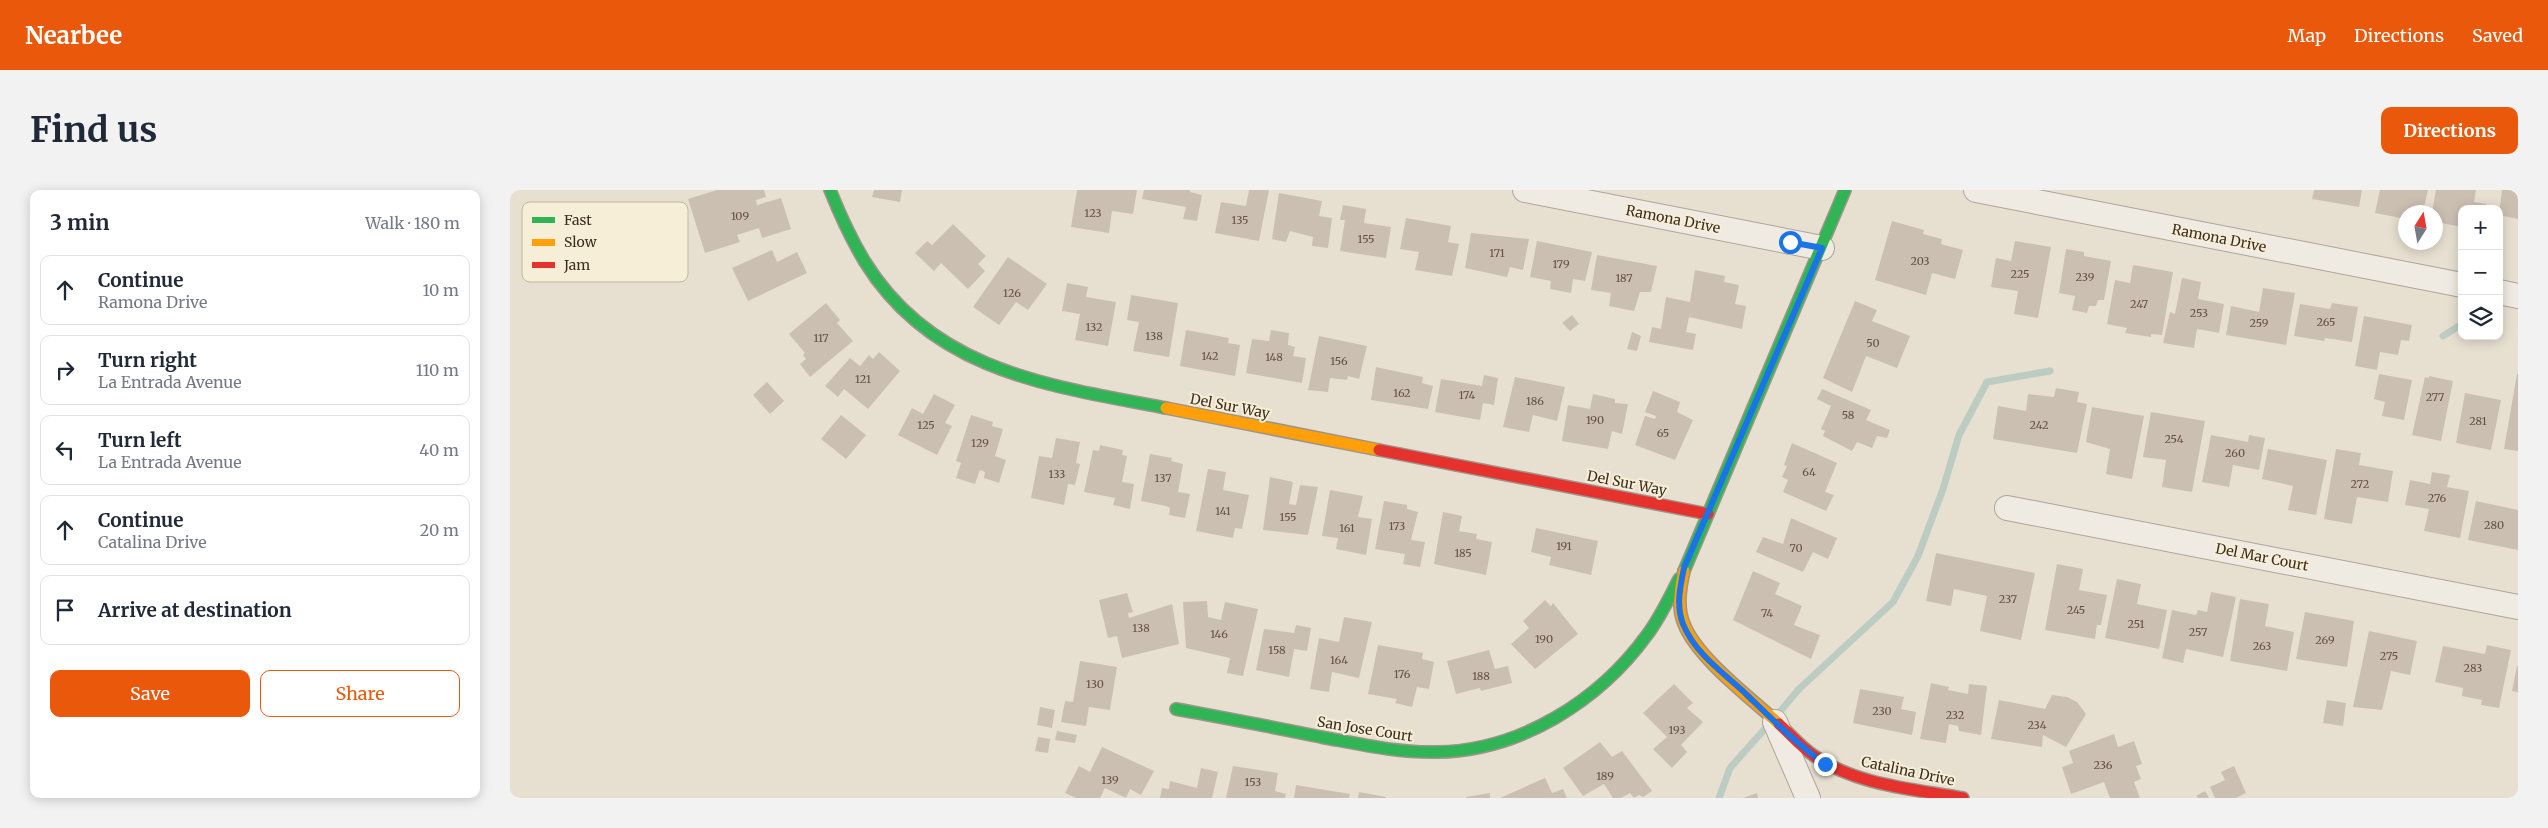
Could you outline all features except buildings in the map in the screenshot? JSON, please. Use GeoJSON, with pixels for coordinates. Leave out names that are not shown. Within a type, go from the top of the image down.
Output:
{"type":"FeatureCollection","features":[{"type":"Feature","properties":{"kind":"street","name":"Del Sur Way"},"geometry":{"type":"LineString","coordinates":[[830,190],[843,227],[865,265],[892,300],[926,330],[962,355],[1003,373],[1046,385],[1708,514]]}},
{"type":"Feature","properties":{"kind":"street","name":"Ramona Drive"},"geometry":{"type":"LineString","coordinates":[[1525,190],[1822,248]]}},
{"type":"Feature","properties":{"kind":"street"},"geometry":{"type":"LineString","coordinates":[[1684,568],[1822,248],[1845,190]]}},
{"type":"Feature","properties":{"kind":"street","name":"Ramona Drive"},"geometry":{"type":"LineString","coordinates":[[1976,190],[2458,284]]}},
{"type":"Feature","properties":{"kind":"street"},"geometry":{"type":"LineString","coordinates":[[2503,293],[2518,296]]}},
{"type":"Feature","properties":{"kind":"street","name":"Del Mar Court"},"geometry":{"type":"LineString","coordinates":[[2007,508],[2518,606]]}},
{"type":"Feature","properties":{"kind":"street","name":"San Jose Court"},"geometry":{"type":"LineString","coordinates":[[1176,709],[1391,750],[1427,753],[1463,750],[1499,742],[1532,730],[1564,713],[1594,692],[1620,667],[1647,636],[1684,568]]}},
{"type":"Feature","properties":{"kind":"street","name":"Catalina Drive"},"geometry":{"type":"LineString","coordinates":[[1684,568],[1680,586],[1679,605],[1682,623],[1690,640],[1812,755],[1825,764],[1853,775],[1964,798]]}},
{"type":"Feature","properties":{"kind":"street"},"geometry":{"type":"LineString","coordinates":[[1774,721],[1808,798]]}},
{"type":"Feature","properties":{"kind":"waterway"},"geometry":{"type":"LineString","coordinates":[[2443,336],[2458,327]]}},
{"type":"Feature","properties":{"kind":"waterway"},"geometry":{"type":"LineString","coordinates":[[1777,715],[1799,689],[1893,602],[1918,556],[1943,489],[1959,435],[1987,382],[2050,371]]}},
{"type":"Feature","properties":{"kind":"waterway"},"geometry":{"type":"LineString","coordinates":[[1719,798],[1730,768],[1770,723]]}},
{"type":"Feature","properties":{"kind":"traffic: fast"},"geometry":{"type":"LineString","coordinates":[[830,190],[855,245],[865,262],[893,299],[925,328],[960,351],[998,368],[1038,381],[1166,408]]}},
{"type":"Feature","properties":{"kind":"traffic: fast"},"geometry":{"type":"LineString","coordinates":[[1684,571],[1845,190]]}},
{"type":"Feature","properties":{"kind":"traffic: fast"},"geometry":{"type":"LineString","coordinates":[[1176,709],[1393,750],[1437,752],[1468,749],[1498,743],[1527,732],[1555,718],[1581,701],[1606,681],[1628,659],[1652,628],[1679,579]]}},
{"type":"Feature","properties":{"kind":"traffic: slow"},"geometry":{"type":"LineString","coordinates":[[1166,408],[1379,450]]}},
{"type":"Feature","properties":{"kind":"traffic: slow"},"geometry":{"type":"LineString","coordinates":[[1684,571],[1680,591],[1680,611],[1691,637],[1726,677],[1779,724]]}},
{"type":"Feature","properties":{"kind":"traffic: jam"},"geometry":{"type":"LineString","coordinates":[[1379,450],[1708,514]]}},
{"type":"Feature","properties":{"kind":"traffic: jam"},"geometry":{"type":"LineString","coordinates":[[1779,724],[1813,755],[1847,773],[1885,784],[1963,798]]}},
{"type":"Feature","properties":{"kind":"route"},"geometry":{"type":"LineString","coordinates":[[1790,242],[1822,248],[1684,568],[1680,586],[1679,605],[1682,623],[1690,640],[1774,721],[1825,764]]}}]}
